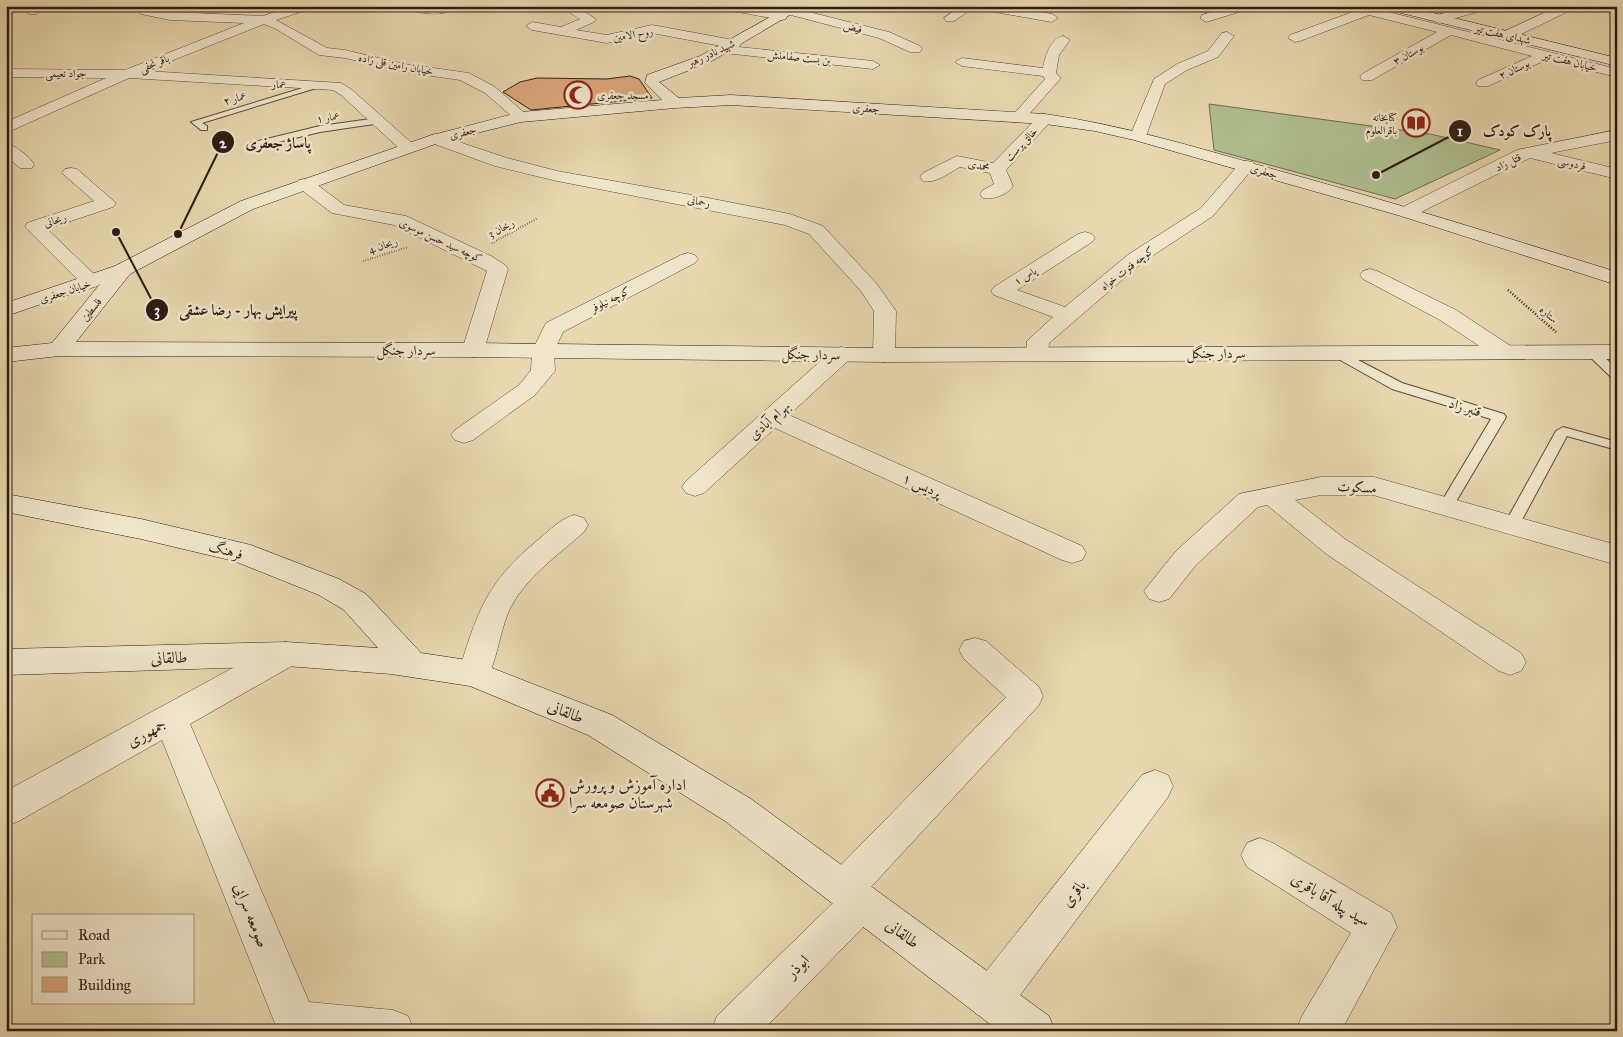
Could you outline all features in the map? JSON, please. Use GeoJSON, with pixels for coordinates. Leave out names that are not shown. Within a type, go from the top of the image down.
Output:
{"type":"FeatureCollection","features":[{"type":"Feature","properties":{"kind":"street"},"geometry":{"type":"LineString","coordinates":[[141,6],[144,11],[170,16],[265,20]]}},
{"type":"Feature","properties":{"kind":"street","name":"باقر نجفی"},"geometry":{"type":"LineString","coordinates":[[6,128],[127,74],[306,6]]}},
{"type":"Feature","properties":{"kind":"street"},"geometry":{"type":"LineString","coordinates":[[406,6],[442,11]]}},
{"type":"Feature","properties":{"kind":"street"},"geometry":{"type":"LineString","coordinates":[[562,31],[590,19],[565,6]]}},
{"type":"Feature","properties":{"kind":"street","name":"فیض"},"geometry":{"type":"LineString","coordinates":[[727,6],[790,11],[884,35],[915,49]]}},
{"type":"Feature","properties":{"kind":"street"},"geometry":{"type":"LineString","coordinates":[[950,18],[970,6]]}},
{"type":"Feature","properties":{"kind":"street"},"geometry":{"type":"LineString","coordinates":[[983,6],[1052,18]]}},
{"type":"Feature","properties":{"kind":"street"},"geometry":{"type":"LineString","coordinates":[[1206,18],[1245,6]]}},
{"type":"Feature","properties":{"kind":"street","name":"خیابان هفت تیر"},"geometry":{"type":"LineString","coordinates":[[1348,6],[1617,73]]}},
{"type":"Feature","properties":{"kind":"street","name":"شهدای هفت تیر"},"geometry":{"type":"LineString","coordinates":[[1389,6],[1617,62]]}},
{"type":"Feature","properties":{"kind":"street"},"geometry":{"type":"LineString","coordinates":[[1438,19],[1484,6]]}},
{"type":"Feature","properties":{"kind":"street"},"geometry":{"type":"LineString","coordinates":[[1508,35],[1563,9]]}},
{"type":"Feature","properties":{"kind":"street","name":"شهید نادر رهبر"},"geometry":{"type":"LineString","coordinates":[[676,103],[652,83],[652,78],[705,59],[790,11]]}},
{"type":"Feature","properties":{"kind":"street"},"geometry":{"type":"LineString","coordinates":[[1294,38],[1368,11]]}},
{"type":"Feature","properties":{"kind":"street","name":"خیابان رامین قلی زاده"},"geometry":{"type":"LineString","coordinates":[[265,20],[281,26],[324,52],[345,54],[404,68],[464,76],[490,90],[521,117]]}},
{"type":"Feature","properties":{"kind":"street","name":"روح الامین"},"geometry":{"type":"LineString","coordinates":[[532,26],[607,39],[652,29],[729,46]]}},
{"type":"Feature","properties":{"kind":"street","name":"بوستان ۳"},"geometry":{"type":"LineString","coordinates":[[1367,77],[1449,31]]}},
{"type":"Feature","properties":{"kind":"street"},"geometry":{"type":"LineString","coordinates":[[1138,136],[1159,82],[1182,67],[1213,54],[1227,36]]}},
{"type":"Feature","properties":{"kind":"street"},"geometry":{"type":"LineString","coordinates":[[1019,117],[1054,78],[1049,75],[1052,55],[1063,40]]}},
{"type":"Feature","properties":{"kind":"street","name":"بن بست صفامنش"},"geometry":{"type":"LineString","coordinates":[[729,46],[873,65]]}},
{"type":"Feature","properties":{"kind":"street"},"geometry":{"type":"LineString","coordinates":[[972,50],[1050,67]]}},
{"type":"Feature","properties":{"kind":"street","name":"بوستان ۲"},"geometry":{"type":"LineString","coordinates":[[1483,83],[1545,55]]}},
{"type":"Feature","properties":{"kind":"street"},"geometry":{"type":"LineString","coordinates":[[962,62],[1050,67]]}},
{"type":"Feature","properties":{"kind":"street","name":"جواد نعیمی"},"geometry":{"type":"LineString","coordinates":[[6,73],[127,74]]}},
{"type":"Feature","properties":{"kind":"street","name":"عمار"},"geometry":{"type":"LineString","coordinates":[[127,74],[336,86],[346,92],[408,148]]}},
{"type":"Feature","properties":{"kind":"street","name":"جعفری"},"geometry":{"type":"LineString","coordinates":[[122,270],[247,205],[435,139],[521,117],[731,100],[1019,117],[1095,126],[1247,166],[1407,212],[1617,279]]}},
{"type":"Feature","properties":{"kind":"street","name":"خالق پرست"},"geometry":{"type":"LineString","coordinates":[[997,169],[1044,119]]}},
{"type":"Feature","properties":{"kind":"street","name":"قتل زاد"},"geometry":{"type":"LineString","coordinates":[[1407,212],[1528,153],[1617,135]]}},
{"type":"Feature","properties":{"kind":"street","name":"رحمانی"},"geometry":{"type":"LineString","coordinates":[[435,139],[501,162],[557,176],[703,202],[790,220],[816,230],[869,287],[885,311],[884,355]]}},
{"type":"Feature","properties":{"kind":"street"},"geometry":{"type":"LineString","coordinates":[[6,148],[26,164]]}},
{"type":"Feature","properties":{"kind":"street","name":"فردوسی"},"geometry":{"type":"LineString","coordinates":[[1528,153],[1617,174]]}},
{"type":"Feature","properties":{"kind":"street","name":"محمدی"},"geometry":{"type":"LineString","coordinates":[[929,177],[957,160],[997,169],[1004,186],[989,194]]}},
{"type":"Feature","properties":{"kind":"street","name":"کوچه فتوت خواه"},"geometry":{"type":"LineString","coordinates":[[1037,354],[1038,341],[1136,258],[1207,212],[1247,166]]}},
{"type":"Feature","properties":{"kind":"street","name":"ریحانی"},"geometry":{"type":"LineString","coordinates":[[71,173],[107,203],[34,227],[91,282]]}},
{"type":"Feature","properties":{"kind":"street","name":"کوچه سید حسن موسوی"},"geometry":{"type":"LineString","coordinates":[[305,184],[338,208],[399,220],[472,254],[498,269],[473,350]]}},
{"type":"Feature","properties":{"kind":"street","name":"یاس ۱"},"geometry":{"type":"LineString","coordinates":[[1068,315],[1000,292],[1085,238]]}},
{"type":"Feature","properties":{"kind":"street","name":"کوچه نیلوفر"},"geometry":{"type":"LineString","coordinates":[[464,435],[527,390],[543,370],[543,351],[554,328],[688,259]]}},
{"type":"Feature","properties":{"kind":"street","name":"خیابان جعفری"},"geometry":{"type":"LineString","coordinates":[[6,310],[122,270]]}},
{"type":"Feature","properties":{"kind":"street","name":"فلسطین"},"geometry":{"type":"LineString","coordinates":[[59,348],[122,270]]}},
{"type":"Feature","properties":{"kind":"street"},"geometry":{"type":"LineString","coordinates":[[1370,275],[1448,315],[1504,352]]}},
{"type":"Feature","properties":{"kind":"street","name":"سردار جنگل"},"geometry":{"type":"LineString","coordinates":[[6,355],[59,348],[473,350],[884,355],[1617,352]]}},
{"type":"Feature","properties":{"kind":"street","name":"بهرام آبادی"},"geometry":{"type":"LineString","coordinates":[[695,487],[842,354]]}},
{"type":"Feature","properties":{"kind":"street","name":"پردیس ۱"},"geometry":{"type":"LineString","coordinates":[[772,417],[1072,553]]}},
{"type":"Feature","properties":{"kind":"street","name":"مسکوت"},"geometry":{"type":"LineString","coordinates":[[1159,591],[1186,558],[1249,500],[1321,486],[1374,486],[1617,555]]}},
{"type":"Feature","properties":{"kind":"street"},"geometry":{"type":"LineString","coordinates":[[1272,495],[1335,546],[1510,662]]}},
{"type":"Feature","properties":{"kind":"street","name":"فرهنگ"},"geometry":{"type":"LineString","coordinates":[[6,503],[141,529],[241,552],[329,587],[355,602],[413,666]]}},
{"type":"Feature","properties":{"kind":"street"},"geometry":{"type":"LineString","coordinates":[[474,674],[497,606],[505,592],[515,578],[574,525]]}},
{"type":"Feature","properties":{"kind":"street","name":"ابوذر"},"geometry":{"type":"LineString","coordinates":[[732,1031],[853,896],[1027,696],[975,650]]}},
{"type":"Feature","properties":{"kind":"street","name":"طالقانی"},"geometry":{"type":"LineString","coordinates":[[6,662],[286,654],[391,661],[413,666],[474,674],[600,725],[738,810],[1034,1031]]}},
{"type":"Feature","properties":{"kind":"street","name":"جمهوری"},"geometry":{"type":"LineString","coordinates":[[6,810],[286,654]]}},
{"type":"Feature","properties":{"kind":"street","name":"صومعه سرایی"},"geometry":{"type":"LineString","coordinates":[[171,719],[296,1022],[393,1031]]}},
{"type":"Feature","properties":{"kind":"street","name":"باقری"},"geometry":{"type":"LineString","coordinates":[[991,999],[1155,786]]}},
{"type":"Feature","properties":{"kind":"street","name":"سید پیله آقا باقری"},"geometry":{"type":"LineString","coordinates":[[1260,855],[1377,927],[1317,1031]]}},
{"type":"Feature","properties":{"kind":"lane","name":"عمار ۲"},"geometry":{"type":"LineString","coordinates":[[204,128],[195,122],[322,85]]}},
{"type":"Feature","properties":{"kind":"lane","name":"عمار ۱"},"geometry":{"type":"LineString","coordinates":[[252,145],[320,129],[378,121]]}},
{"type":"Feature","properties":{"kind":"lane"},"geometry":{"type":"LineString","coordinates":[[1585,352],[1617,376]]}},
{"type":"Feature","properties":{"kind":"lane","name":"قنبر زاد"},"geometry":{"type":"LineString","coordinates":[[1338,353],[1397,386],[1499,417],[1446,506]]}},
{"type":"Feature","properties":{"kind":"lane"},"geometry":{"type":"LineString","coordinates":[[1512,525],[1563,431],[1617,446]]}},
{"type":"Feature","properties":{"kind":"path","name":"ریحان 3"},"geometry":{"type":"LineString","coordinates":[[472,254],[538,218]]}},
{"type":"Feature","properties":{"kind":"path","name":"ریحان 4"},"geometry":{"type":"LineString","coordinates":[[363,261],[437,237]]}},
{"type":"Feature","properties":{"kind":"path","name":"ستاره"},"geometry":{"type":"LineString","coordinates":[[1508,290],[1585,352]]}},
{"type":"Feature","properties":{"kind":"green space"},"geometry":{"type":"Polygon","coordinates":[[[1209,104],[1430,134],[1500,150],[1395,199],[1214,150],[1209,104]]]}},
{"type":"Feature","properties":{"kind":"building","name":"مسجد جعفری"},"geometry":{"type":"Polygon","coordinates":[[[630,76],[639,79],[652,98],[531,110],[503,92],[520,82],[537,78],[607,79],[630,76]]]}},
{"type":"Feature","properties":{"kind":"place","name":"مسجد جعفری"},"geometry":{"type":"Point","coordinates":[578,95]}},
{"type":"Feature","properties":{"kind":"place","name":"کتابخانه باقرالعلوم"},"geometry":{"type":"Point","coordinates":[1416,123]}},
{"type":"Feature","properties":{"kind":"place","name":"پارک کودک"},"geometry":{"type":"Point","coordinates":[1376,175]}},
{"type":"Feature","properties":{"kind":"place","name":"پیرایش بهار - رضا عشقی"},"geometry":{"type":"Point","coordinates":[116,232]}},
{"type":"Feature","properties":{"kind":"place","name":"پاساژ جعفری"},"geometry":{"type":"Point","coordinates":[178,234]}},
{"type":"Feature","properties":{"kind":"place","name":"اداره آموزش و پرورش شهرستان صومعه سرا"},"geometry":{"type":"Point","coordinates":[550,793]}}]}
